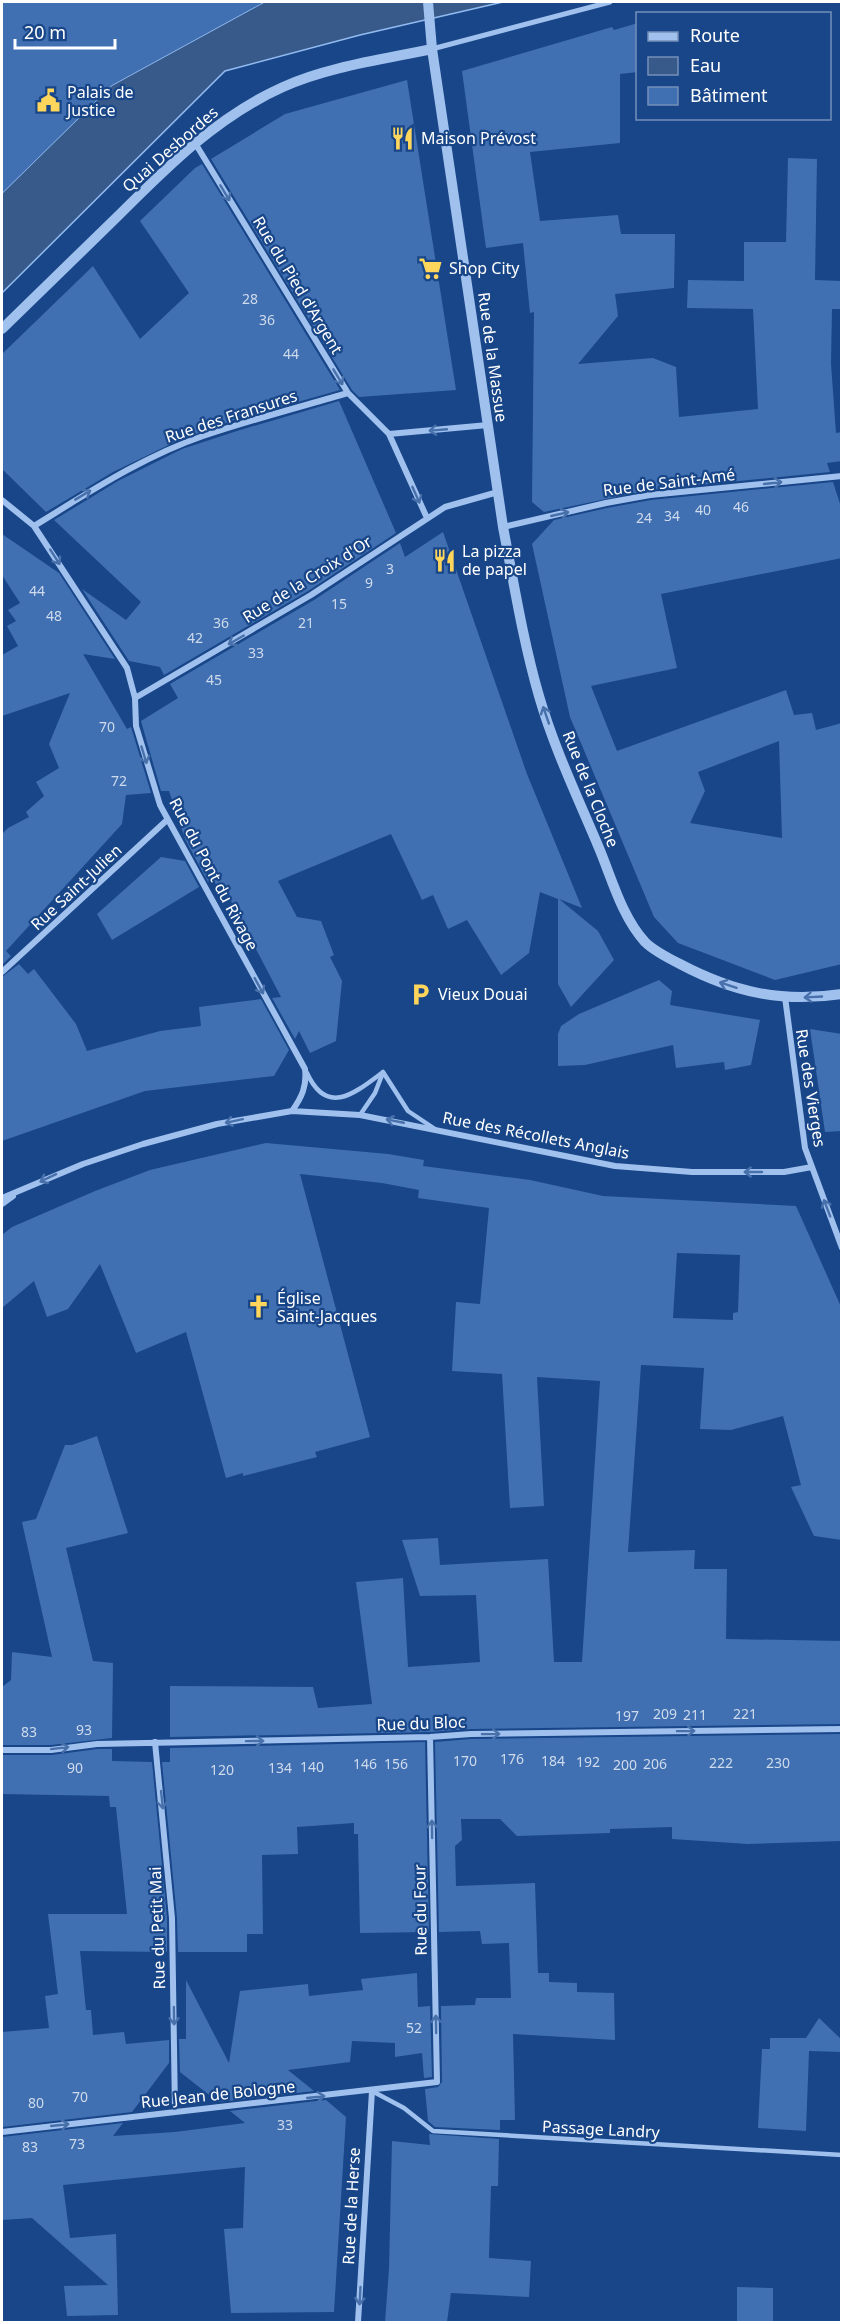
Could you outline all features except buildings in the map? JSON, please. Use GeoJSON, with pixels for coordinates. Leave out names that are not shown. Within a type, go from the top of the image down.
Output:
{"type":"FeatureCollection","features":[{"type":"Feature","properties":{"kind":"street","name":"Rue de la Massue"},"geometry":{"type":"LineString","coordinates":[[428,2],[432,49],[498,492]]}},
{"type":"Feature","properties":{"kind":"street"},"geometry":{"type":"LineString","coordinates":[[432,49],[610,2]]}},
{"type":"Feature","properties":{"kind":"street","name":"Quai Desbordes"},"geometry":{"type":"LineString","coordinates":[[2,329],[154,180],[195,143],[244,107],[284,86],[320,74],[432,49]]}},
{"type":"Feature","properties":{"kind":"street","name":"Rue du Pied d'Argent"},"geometry":{"type":"LineString","coordinates":[[195,143],[348,393],[388,434],[427,518]]}},
{"type":"Feature","properties":{"kind":"street","name":"Rue des Fransures"},"geometry":{"type":"LineString","coordinates":[[34,526],[111,479],[169,450],[203,436],[348,393]]}},
{"type":"Feature","properties":{"kind":"street"},"geometry":{"type":"LineString","coordinates":[[388,434],[488,426]]}},
{"type":"Feature","properties":{"kind":"street","name":"Rue de Saint-Amé"},"geometry":{"type":"LineString","coordinates":[[503,527],[606,502],[650,495],[842,476]]}},
{"type":"Feature","properties":{"kind":"street","name":"Rue de la Croix d'Or"},"geometry":{"type":"LineString","coordinates":[[135,698],[311,595],[446,507],[498,492]]}},
{"type":"Feature","properties":{"kind":"street","name":"Rue de la Cloche"},"geometry":{"type":"LineString","coordinates":[[498,492],[512,581],[540,698],[558,750],[626,914],[646,942],[698,974],[747,991],[785,997],[842,993]]}},
{"type":"Feature","properties":{"kind":"street","name":"Rue du Pont du Rivage"},"geometry":{"type":"LineString","coordinates":[[2,500],[34,526],[127,668],[135,698],[136,726],[160,805],[305,1069]]}},
{"type":"Feature","properties":{"kind":"street","name":"Rue Saint-Julien"},"geometry":{"type":"LineString","coordinates":[[2,972],[167,820]]}},
{"type":"Feature","properties":{"kind":"street","name":"Rue des Vierges"},"geometry":{"type":"LineString","coordinates":[[785,997],[805,1148],[842,1248]]}},
{"type":"Feature","properties":{"kind":"street"},"geometry":{"type":"LineString","coordinates":[[292,1111],[303,1093],[305,1069]]}},
{"type":"Feature","properties":{"kind":"street","name":"Rue des Récollets Anglais"},"geometry":{"type":"LineString","coordinates":[[18,1192],[83,1164],[163,1138],[292,1111],[360,1115],[615,1166],[693,1172],[784,1172],[812,1167]]}},
{"type":"Feature","properties":{"kind":"street"},"geometry":{"type":"LineString","coordinates":[[2,1198],[18,1192]]}},
{"type":"Feature","properties":{"kind":"street"},"geometry":{"type":"LineString","coordinates":[[2,1204],[18,1192]]}},
{"type":"Feature","properties":{"kind":"street","name":"Rue du Bloc"},"geometry":{"type":"LineString","coordinates":[[2,1750],[51,1750],[97,1744],[430,1737],[471,1734],[842,1729]]}},
{"type":"Feature","properties":{"kind":"street","name":"Rue du Four"},"geometry":{"type":"LineString","coordinates":[[430,1737],[437,2082]]}},
{"type":"Feature","properties":{"kind":"street","name":"Rue du Petit Mai"},"geometry":{"type":"LineString","coordinates":[[156,1742],[172,1918],[175,2112]]}},
{"type":"Feature","properties":{"kind":"street","name":"Rue Jean de Bologne"},"geometry":{"type":"LineString","coordinates":[[2,2132],[437,2082]]}},
{"type":"Feature","properties":{"kind":"street","name":"Rue de la Herse"},"geometry":{"type":"LineString","coordinates":[[358,2322],[372,2091]]}},
{"type":"Feature","properties":{"kind":"lane"},"geometry":{"type":"LineString","coordinates":[[305,1069],[315,1088],[333,1098],[349,1096],[383,1072]]}},
{"type":"Feature","properties":{"kind":"lane"},"geometry":{"type":"LineString","coordinates":[[360,1115],[375,1093],[383,1072]]}},
{"type":"Feature","properties":{"kind":"lane"},"geometry":{"type":"LineString","coordinates":[[383,1072],[408,1112],[436,1129]]}},
{"type":"Feature","properties":{"kind":"lane","name":"Passage Landry"},"geometry":{"type":"LineString","coordinates":[[372,2091],[404,2108],[433,2131],[842,2155]]}},
{"type":"Feature","properties":{"kind":"water"},"geometry":{"type":"Polygon","coordinates":[[[264,2],[503,2],[360,35],[225,71],[2,293],[2,193],[112,85],[264,2]]]}},
{"type":"Feature","properties":{"kind":"place","name":"Palais de Justice"},"geometry":{"type":"Point","coordinates":[49,101]}},
{"type":"Feature","properties":{"kind":"place","name":"Maison Prévost"},"geometry":{"type":"Point","coordinates":[403,138]}},
{"type":"Feature","properties":{"kind":"place","name":"Shop City"},"geometry":{"type":"Point","coordinates":[431,268]}},
{"type":"Feature","properties":{"kind":"place","name":"La pizza de papel"},"geometry":{"type":"Point","coordinates":[444,560]}},
{"type":"Feature","properties":{"kind":"place","name":"Vieux Douai"},"geometry":{"type":"Point","coordinates":[420,994]}},
{"type":"Feature","properties":{"kind":"place","name":"Église Saint-Jacques"},"geometry":{"type":"Point","coordinates":[259,1307]}}]}
